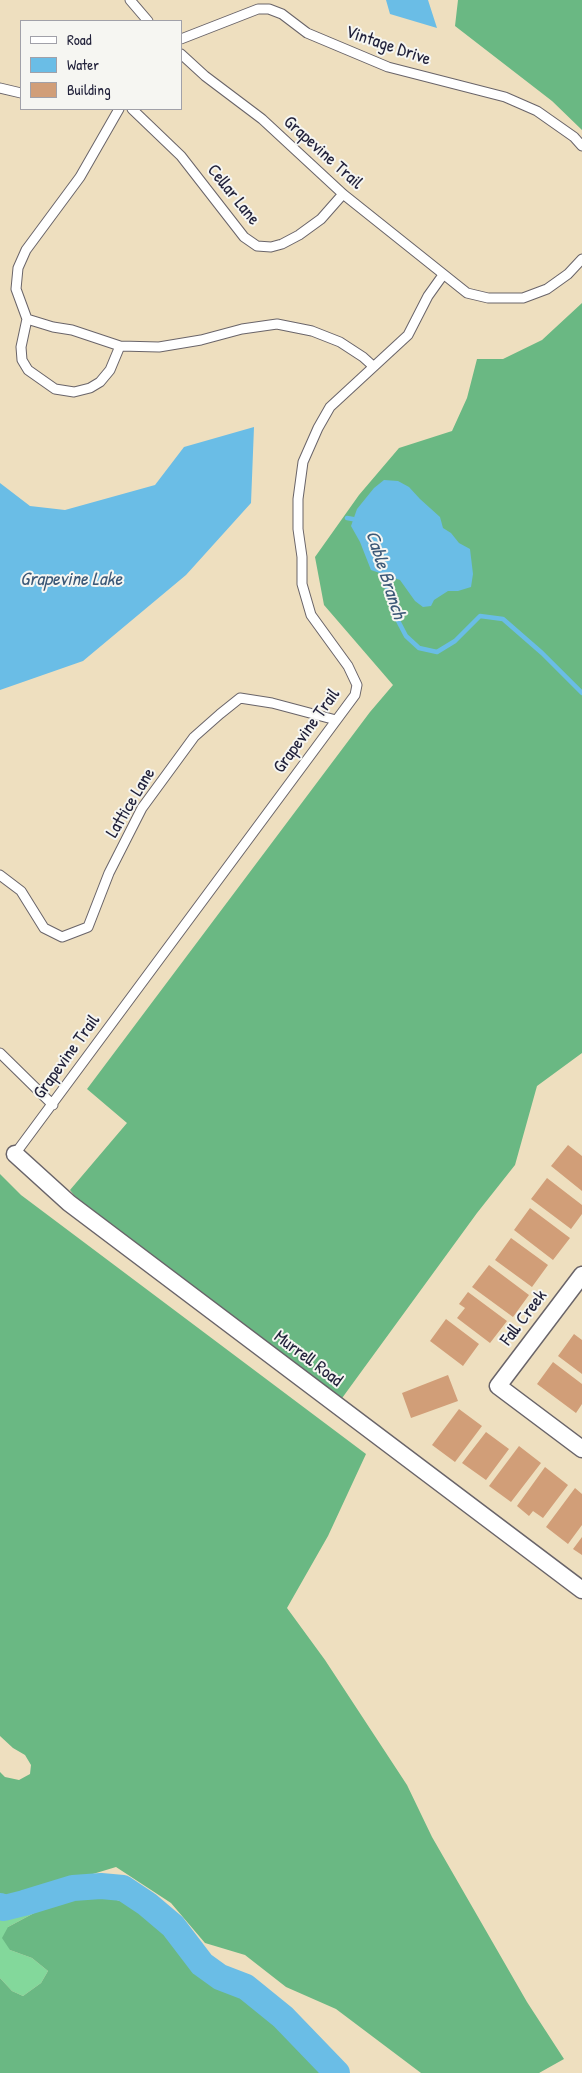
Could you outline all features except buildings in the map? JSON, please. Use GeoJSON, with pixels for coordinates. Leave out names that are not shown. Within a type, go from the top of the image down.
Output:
{"type":"FeatureCollection","features":[{"type":"Feature","properties":{"kind":"street","name":"Murrell Road"},"geometry":{"type":"LineString","coordinates":[[15,1154],[69,1204],[582,1590]]}},
{"type":"Feature","properties":{"kind":"street","name":"Fall Creek"},"geometry":{"type":"LineString","coordinates":[[582,1275],[498,1386],[582,1449]]}},
{"type":"Feature","properties":{"kind":"lane"},"geometry":{"type":"LineString","coordinates":[[130,0],[147,20]]}},
{"type":"Feature","properties":{"kind":"lane","name":"Vintage Drive"},"geometry":{"type":"LineString","coordinates":[[182,39],[258,9],[269,9],[282,14],[307,33],[388,66],[505,97],[537,111],[574,137],[582,146]]}},
{"type":"Feature","properties":{"kind":"lane","name":"Grapevine Trail"},"geometry":{"type":"LineString","coordinates":[[182,55],[205,76],[262,119],[343,194],[467,293],[488,298],[524,298],[547,289],[568,274],[582,259]]}},
{"type":"Feature","properties":{"kind":"lane"},"geometry":{"type":"LineString","coordinates":[[0,88],[20,93]]}},
{"type":"Feature","properties":{"kind":"lane"},"geometry":{"type":"LineString","coordinates":[[118,110],[80,177],[26,250],[18,268],[16,289],[27,319],[21,347],[22,360],[28,370],[55,389],[74,392],[90,388],[100,382],[110,370],[120,346]]}},
{"type":"Feature","properties":{"kind":"lane","name":"Cellar Lane"},"geometry":{"type":"LineString","coordinates":[[133,110],[181,156],[244,237],[257,246],[271,247],[282,244],[299,235],[321,219],[343,194]]}},
{"type":"Feature","properties":{"kind":"lane","name":"Grapevine Trail"},"geometry":{"type":"LineString","coordinates":[[15,1154],[355,695],[357,685],[348,666],[310,615],[302,584],[298,499],[303,462],[318,428],[330,407],[408,335],[428,296],[443,275]]}},
{"type":"Feature","properties":{"kind":"lane"},"geometry":{"type":"LineString","coordinates":[[27,319],[53,327],[72,330],[120,346],[159,347],[201,340],[242,329],[277,324],[312,331],[340,342],[373,366]]}},
{"type":"Feature","properties":{"kind":"lane","name":"Lattice Lane"},"geometry":{"type":"LineString","coordinates":[[0,875],[21,891],[44,928],[62,937],[88,927],[109,873],[142,808],[194,737],[220,714],[240,698],[272,703],[336,720]]}},
{"type":"Feature","properties":{"kind":"lane"},"geometry":{"type":"LineString","coordinates":[[0,1054],[53,1105]]}},
{"type":"Feature","properties":{"kind":"green space"},"geometry":{"type":"Polygon","coordinates":[[[458,0],[582,0],[582,130],[552,101],[455,26],[458,0]]]}},
{"type":"Feature","properties":{"kind":"green space"},"geometry":{"type":"Polygon","coordinates":[[[582,303],[582,1053],[537,1086],[515,1165],[477,1213],[337,1405],[81,1204],[70,1190],[127,1123],[87,1089],[370,712],[393,685],[324,605],[315,557],[359,495],[399,448],[452,431],[467,398],[477,359],[503,359],[542,340],[582,303]]]}},
{"type":"Feature","properties":{"kind":"green space"},"geometry":{"type":"Polygon","coordinates":[[[0,1174],[21,1195],[366,1454],[328,1536],[287,1608],[325,1660],[407,1785],[432,1837],[527,2002],[564,2059],[539,2073],[421,2073],[336,2009],[286,1987],[245,1955],[205,1943],[171,1903],[116,1867],[20,1896],[6,1898],[0,1893],[0,1772],[5,1777],[19,1780],[30,1774],[31,1765],[25,1755],[13,1748],[0,1736],[0,1174]]]}},
{"type":"Feature","properties":{"kind":"green space"},"geometry":{"type":"Polygon","coordinates":[[[105,1897],[132,1904],[173,1936],[196,1966],[217,1983],[253,1998],[269,2016],[294,2035],[307,2056],[324,2073],[0,2073],[0,1978],[12,1991],[23,1996],[41,1983],[48,1971],[32,1958],[10,1950],[2,1938],[8,1927],[51,1904],[70,1900],[105,1897]]]}},
{"type":"Feature","properties":{"kind":"green space"},"geometry":{"type":"Polygon","coordinates":[[[66,1898],[70,1900],[51,1904],[8,1927],[10,1950],[32,1958],[48,1971],[41,1983],[23,1996],[12,1991],[0,1978],[0,1915],[12,1915],[66,1898]]]}},
{"type":"Feature","properties":{"kind":"water"},"geometry":{"type":"Polygon","coordinates":[[[386,0],[428,0],[437,28],[390,14],[386,0]]]}},
{"type":"Feature","properties":{"kind":"water","name":"Grapevine Lake"},"geometry":{"type":"Polygon","coordinates":[[[254,427],[251,503],[186,575],[83,661],[0,690],[0,483],[30,506],[65,510],[155,485],[184,447],[254,427]]]}},
{"type":"Feature","properties":{"kind":"water"},"geometry":{"type":"Polygon","coordinates":[[[384,480],[398,481],[409,487],[440,517],[443,528],[451,533],[459,543],[470,549],[473,574],[471,587],[458,591],[448,591],[434,600],[431,606],[423,607],[415,601],[400,580],[371,570],[360,542],[351,526],[357,509],[374,488],[384,480]]]}},
{"type":"Feature","properties":{"kind":"waterway","name":"Cable Branch"},"geometry":{"type":"LineString","coordinates":[[347,518],[358,520]]}},
{"type":"Feature","properties":{"kind":"waterway","name":"Cable Branch"},"geometry":{"type":"LineString","coordinates":[[381,568],[395,615],[406,636],[419,648],[437,652],[455,641],[480,616],[503,619],[542,653],[582,693]]}},
{"type":"Feature","properties":{"kind":"waterway"},"geometry":{"type":"LineString","coordinates":[[0,1906],[4,1908],[73,1888],[101,1886],[123,1888],[147,1904],[173,1926],[202,1964],[220,1977],[246,1987],[283,2017],[337,2073]]}}]}
